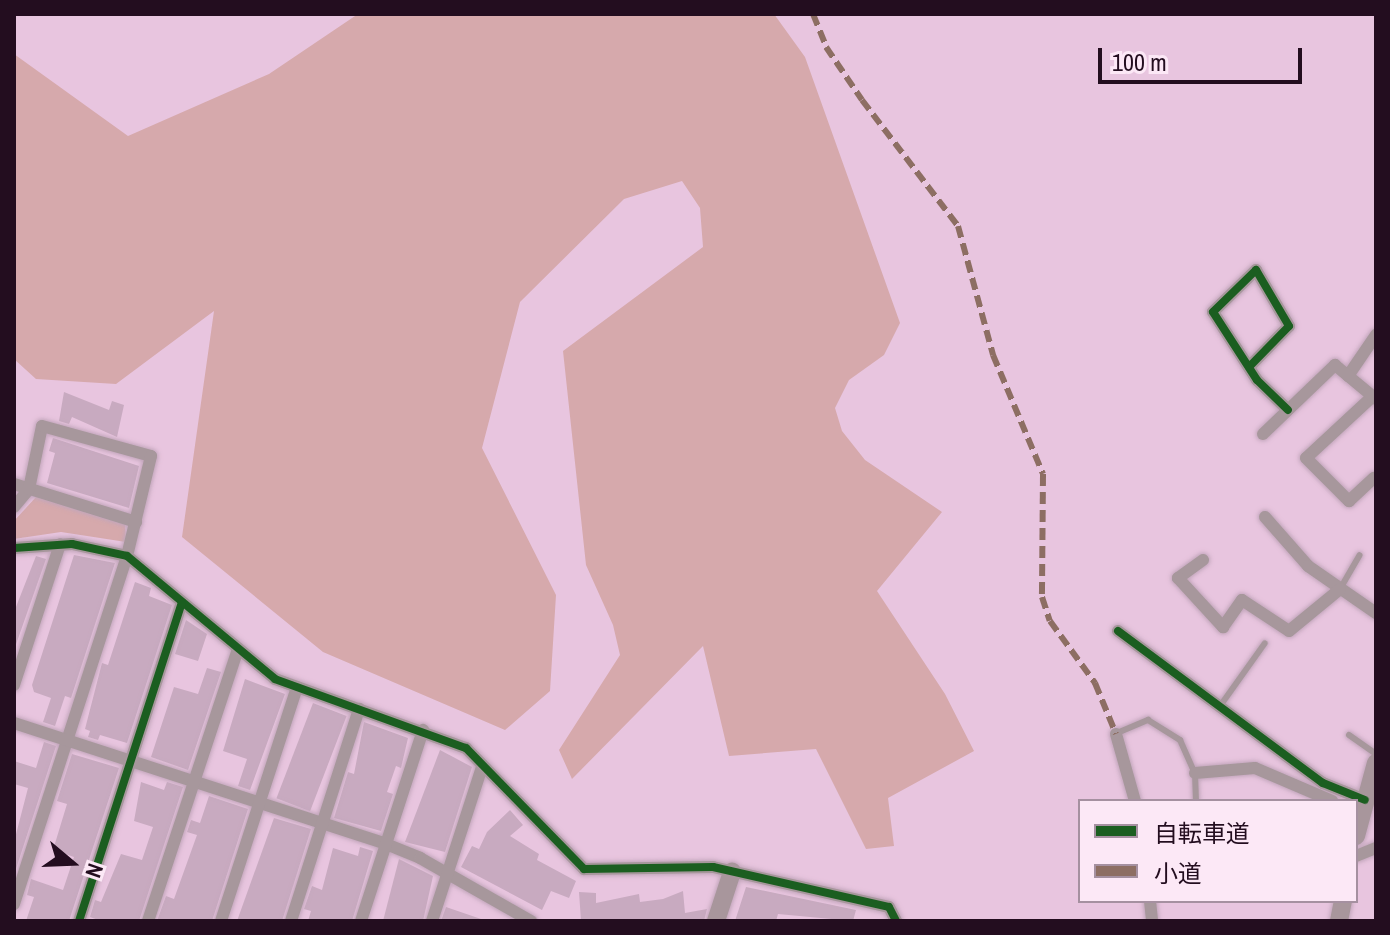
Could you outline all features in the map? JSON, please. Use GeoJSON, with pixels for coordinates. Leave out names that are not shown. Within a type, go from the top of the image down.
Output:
{"type":"FeatureCollection","features":[{"type":"Feature","properties":{"kind":"street"},"geometry":{"type":"LineString","coordinates":[[1249,367],[1289,326],[1256,270],[1213,312],[1249,367],[1288,410]]}},
{"type":"Feature","properties":{"kind":"street"},"geometry":{"type":"LineString","coordinates":[[1348,376],[1376,335]]}},
{"type":"Feature","properties":{"kind":"street"},"geometry":{"type":"LineString","coordinates":[[1263,434],[1335,365],[1374,398],[1306,458],[1349,501],[1375,479]]}},
{"type":"Feature","properties":{"kind":"street"},"geometry":{"type":"LineString","coordinates":[[14,507],[29,489],[42,426],[151,456],[127,556],[14,904]]}},
{"type":"Feature","properties":{"kind":"street"},"geometry":{"type":"LineString","coordinates":[[14,484],[136,522]]}},
{"type":"Feature","properties":{"kind":"street"},"geometry":{"type":"LineString","coordinates":[[1265,517],[1308,566],[1376,613]]}},
{"type":"Feature","properties":{"kind":"street"},"geometry":{"type":"LineString","coordinates":[[14,685],[60,544]]}},
{"type":"Feature","properties":{"kind":"street"},"geometry":{"type":"LineString","coordinates":[[14,548],[60,544],[127,556],[275,679],[466,748],[584,869],[713,867],[889,907],[896,921]]}},
{"type":"Feature","properties":{"kind":"street"},"geometry":{"type":"LineString","coordinates":[[1203,560],[1178,578],[1223,627],[1242,600],[1289,631],[1340,589]]}},
{"type":"Feature","properties":{"kind":"street"},"geometry":{"type":"LineString","coordinates":[[79,921],[182,602]]}},
{"type":"Feature","properties":{"kind":"street"},"geometry":{"type":"LineString","coordinates":[[1118,631],[1218,709],[1347,799]]}},
{"type":"Feature","properties":{"kind":"street"},"geometry":{"type":"LineString","coordinates":[[148,921],[238,649]]}},
{"type":"Feature","properties":{"kind":"street"},"geometry":{"type":"LineString","coordinates":[[221,921],[297,687]]}},
{"type":"Feature","properties":{"kind":"street"},"geometry":{"type":"LineString","coordinates":[[291,921],[359,709]]}},
{"type":"Feature","properties":{"kind":"street"},"geometry":{"type":"LineString","coordinates":[[14,723],[386,844],[448,873],[531,921]]}},
{"type":"Feature","properties":{"kind":"street"},"geometry":{"type":"LineString","coordinates":[[361,921],[423,730]]}},
{"type":"Feature","properties":{"kind":"street"},"geometry":{"type":"LineString","coordinates":[[1116,734],[1134,799]]}},
{"type":"Feature","properties":{"kind":"street"},"geometry":{"type":"LineString","coordinates":[[1361,808],[1376,763]]}},
{"type":"Feature","properties":{"kind":"street"},"geometry":{"type":"LineString","coordinates":[[432,921],[482,767]]}},
{"type":"Feature","properties":{"kind":"street"},"geometry":{"type":"LineString","coordinates":[[1195,773],[1255,768],[1327,799]]}},
{"type":"Feature","properties":{"kind":"street"},"geometry":{"type":"LineString","coordinates":[[716,921],[732,872]]}},
{"type":"Feature","properties":{"kind":"lane"},"geometry":{"type":"LineString","coordinates":[[1340,589],[1360,555]]}},
{"type":"Feature","properties":{"kind":"lane"},"geometry":{"type":"LineString","coordinates":[[1218,709],[1265,643]]}},
{"type":"Feature","properties":{"kind":"lane"},"geometry":{"type":"LineString","coordinates":[[1116,734],[1148,720],[1180,740],[1195,773],[1196,799]]}},
{"type":"Feature","properties":{"kind":"lane"},"geometry":{"type":"LineString","coordinates":[[1349,735],[1376,754]]}},
{"type":"Feature","properties":{"kind":"shaded area"},"geometry":{"type":"Polygon","coordinates":[[[358,14],[774,14],[805,57],[900,323],[884,355],[849,380],[835,408],[842,431],[865,460],[942,512],[877,591],[945,694],[974,751],[888,798],[894,846],[866,849],[816,749],[729,756],[703,646],[572,779],[559,750],[620,655],[613,625],[586,565],[563,351],[703,247],[700,208],[682,181],[624,199],[520,302],[482,448],[556,595],[550,691],[505,730],[323,652],[182,537],[214,311],[116,384],[36,379],[14,359],[14,54],[128,136],[269,74],[358,14]]]}},
{"type":"Feature","properties":{"kind":"shaded area"},"geometry":{"type":"Polygon","coordinates":[[[36,497],[125,523],[126,542],[61,532],[14,539],[14,521],[36,497]]]}},
{"type":"Feature","properties":{"kind":"building"},"geometry":{"type":"Polygon","coordinates":[[[64,392],[109,410],[112,401],[124,405],[117,437],[72,417],[69,424],[59,421],[64,392]]]}},
{"type":"Feature","properties":{"kind":"building"},"geometry":{"type":"Polygon","coordinates":[[[53,438],[139,466],[129,508],[47,483],[55,453],[49,451],[53,438]]]}},
{"type":"Feature","properties":{"kind":"building"},"geometry":{"type":"Polygon","coordinates":[[[74,555],[115,563],[71,698],[65,696],[55,726],[43,722],[51,698],[34,692],[32,685],[74,555]]]}},
{"type":"Feature","properties":{"kind":"building"},"geometry":{"type":"Polygon","coordinates":[[[36,556],[46,559],[14,650],[14,612],[36,556]]]}},
{"type":"Feature","properties":{"kind":"building"},"geometry":{"type":"Polygon","coordinates":[[[135,582],[151,588],[149,596],[172,605],[127,743],[100,735],[98,740],[88,737],[90,731],[85,729],[102,663],[108,665],[135,582]]]}},
{"type":"Feature","properties":{"kind":"building"},"geometry":{"type":"Polygon","coordinates":[[[186,620],[207,634],[198,661],[175,654],[186,620]]]}},
{"type":"Feature","properties":{"kind":"building"},"geometry":{"type":"Polygon","coordinates":[[[207,668],[221,672],[188,770],[151,757],[174,687],[198,694],[207,668]]]}},
{"type":"Feature","properties":{"kind":"building"},"geometry":{"type":"Polygon","coordinates":[[[245,679],[285,694],[250,790],[238,786],[247,759],[223,751],[245,679]]]}},
{"type":"Feature","properties":{"kind":"building"},"geometry":{"type":"Polygon","coordinates":[[[313,703],[347,716],[310,811],[276,798],[313,703]]]}},
{"type":"Feature","properties":{"kind":"building"},"geometry":{"type":"Polygon","coordinates":[[[364,722],[408,738],[401,768],[396,766],[387,792],[393,794],[381,831],[334,818],[348,772],[354,774],[364,722]]]}},
{"type":"Feature","properties":{"kind":"building"},"geometry":{"type":"Polygon","coordinates":[[[44,742],[56,746],[14,875],[14,842],[28,788],[14,784],[14,761],[36,768],[44,742]]]}},
{"type":"Feature","properties":{"kind":"building"},"geometry":{"type":"Polygon","coordinates":[[[440,750],[472,767],[445,852],[405,842],[440,750]]]}},
{"type":"Feature","properties":{"kind":"building"},"geometry":{"type":"Polygon","coordinates":[[[72,754],[119,768],[69,921],[26,921],[34,897],[27,895],[31,879],[63,890],[74,857],[53,850],[67,804],[57,801],[72,754]]]}},
{"type":"Feature","properties":{"kind":"building"},"geometry":{"type":"Polygon","coordinates":[[[141,782],[164,790],[167,782],[183,787],[139,921],[101,921],[90,917],[95,900],[101,902],[121,854],[142,860],[153,827],[134,821],[141,782]]]}},
{"type":"Feature","properties":{"kind":"building"},"geometry":{"type":"Polygon","coordinates":[[[209,796],[248,809],[212,921],[157,921],[166,896],[174,899],[197,835],[187,832],[191,820],[200,823],[209,796]]]}},
{"type":"Feature","properties":{"kind":"building"},"geometry":{"type":"Polygon","coordinates":[[[510,810],[523,825],[510,836],[539,854],[537,860],[576,881],[569,898],[551,891],[542,910],[461,867],[472,846],[479,849],[487,832],[510,810]]]}},
{"type":"Feature","properties":{"kind":"building"},"geometry":{"type":"Polygon","coordinates":[[[274,818],[311,829],[282,921],[237,921],[274,818]]]}},
{"type":"Feature","properties":{"kind":"building"},"geometry":{"type":"Polygon","coordinates":[[[360,847],[373,851],[352,921],[308,921],[311,911],[304,909],[312,886],[322,890],[333,848],[358,856],[360,847]]]}},
{"type":"Feature","properties":{"kind":"building"},"geometry":{"type":"Polygon","coordinates":[[[399,859],[433,876],[423,921],[383,921],[399,859]]]}},
{"type":"Feature","properties":{"kind":"building"},"geometry":{"type":"Polygon","coordinates":[[[746,887],[856,910],[853,921],[778,914],[776,921],[735,921],[746,887]]]}},
{"type":"Feature","properties":{"kind":"building"},"geometry":{"type":"Polygon","coordinates":[[[683,891],[685,913],[707,909],[704,921],[581,921],[579,892],[596,893],[596,903],[639,894],[640,902],[663,899],[683,891]]]}},
{"type":"Feature","properties":{"kind":"building"},"geometry":{"type":"Polygon","coordinates":[[[446,907],[481,919],[441,921],[446,907]]]}},
{"type":"Feature","properties":{"kind":"marked path"},"geometry":{"type":"LineString","coordinates":[[813,14],[826,47],[862,100],[958,226],[993,355],[1043,474],[1042,597],[1050,621],[1095,683],[1116,734]]}},
{"type":"Feature","properties":{"kind":"cycle path"},"geometry":{"type":"LineString","coordinates":[[1249,367],[1289,326],[1256,270],[1213,312],[1257,380],[1288,410]]}},
{"type":"Feature","properties":{"kind":"cycle path"},"geometry":{"type":"LineString","coordinates":[[14,548],[72,544],[127,556],[275,679],[466,748],[584,869],[713,867],[889,907],[896,921]]}},
{"type":"Feature","properties":{"kind":"cycle path"},"geometry":{"type":"LineString","coordinates":[[79,921],[182,602]]}},
{"type":"Feature","properties":{"kind":"cycle path"},"geometry":{"type":"LineString","coordinates":[[1118,631],[1323,783],[1365,800]]}}]}
